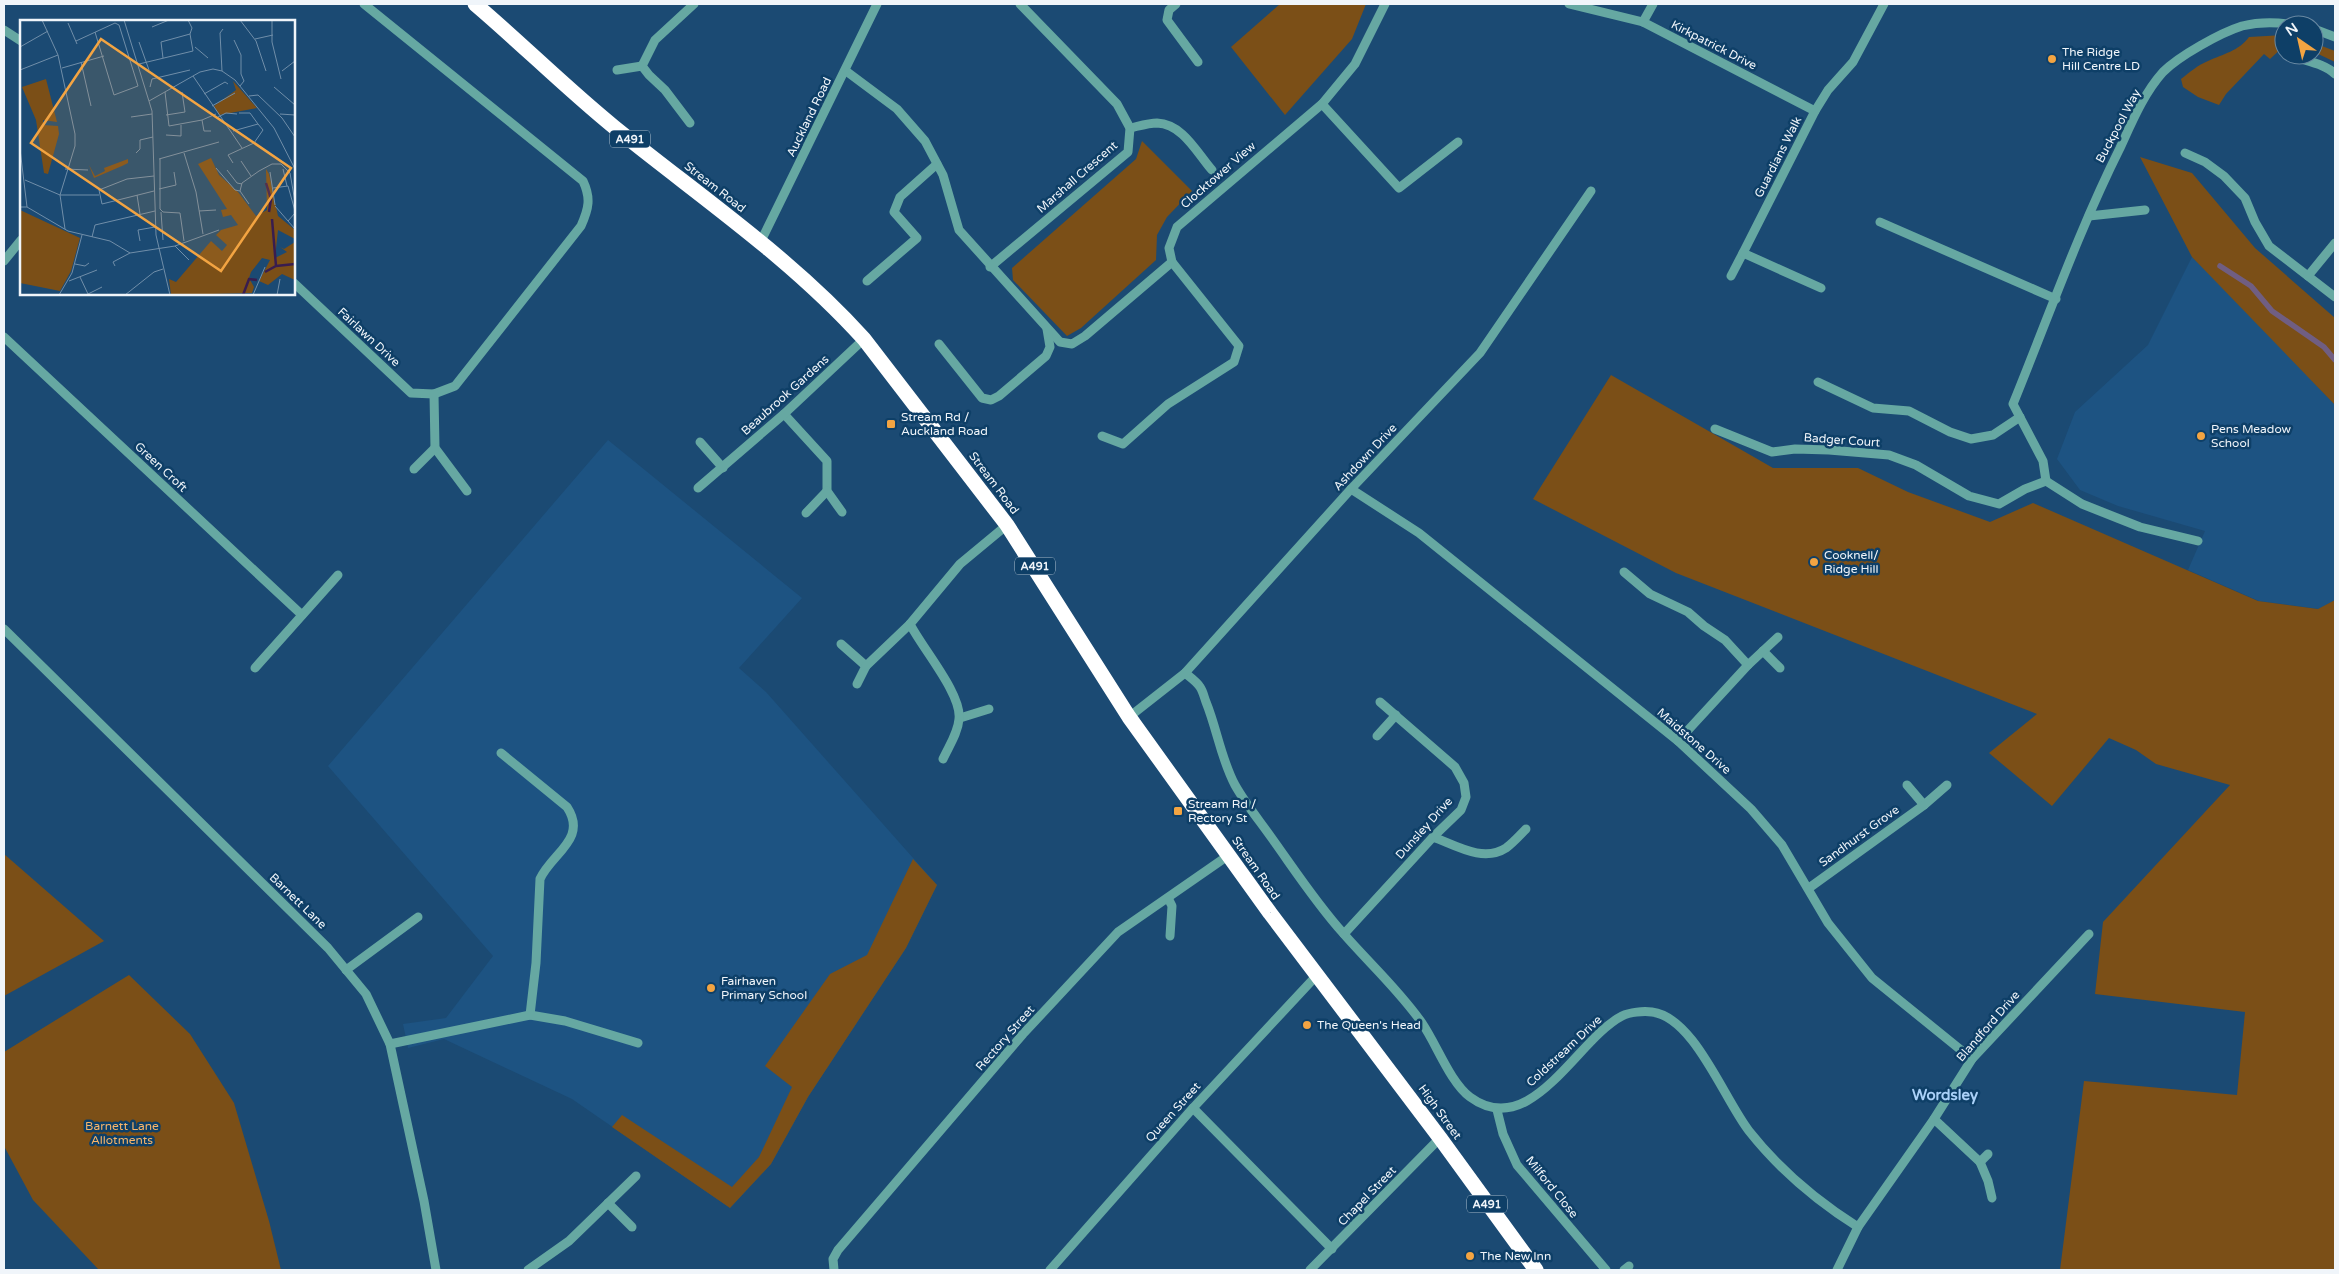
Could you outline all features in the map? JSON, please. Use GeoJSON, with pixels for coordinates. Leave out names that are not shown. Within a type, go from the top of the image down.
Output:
{"type":"FeatureCollection","features":[{"type":"Feature","properties":{"kind":"highway","name":"Stream Road"},"geometry":{"type":"LineString","coordinates":[[475,4],[612,126],[761,241],[818,291],[864,339],[1007,525],[1130,717],[1270,913],[1318,974]]}},
{"type":"Feature","properties":{"kind":"highway","name":"High Street"},"geometry":{"type":"LineString","coordinates":[[1318,974],[1536,1270]]}},
{"type":"Feature","properties":{"kind":"street"},"geometry":{"type":"LineString","coordinates":[[364,4],[583,180],[588,192],[590,202],[581,226],[455,386],[434,394],[435,448],[467,491]]}},
{"type":"Feature","properties":{"kind":"street"},"geometry":{"type":"LineString","coordinates":[[642,66],[655,40],[694,4]]}},
{"type":"Feature","properties":{"kind":"street","name":"Auckland Road"},"geometry":{"type":"LineString","coordinates":[[761,241],[846,71],[877,4]]}},
{"type":"Feature","properties":{"kind":"street"},"geometry":{"type":"LineString","coordinates":[[1020,4],[1116,104],[1130,128],[1157,123],[1172,126],[1182,134],[1212,170]]}},
{"type":"Feature","properties":{"kind":"street"},"geometry":{"type":"LineString","coordinates":[[1176,4],[1169,10],[1167,20],[1198,62]]}},
{"type":"Feature","properties":{"kind":"street","name":"Clocktower View"},"geometry":{"type":"LineString","coordinates":[[1172,262],[1169,248],[1177,227],[1322,104],[1355,64],[1386,4]]}},
{"type":"Feature","properties":{"kind":"street","name":"Kirkpatrick Drive"},"geometry":{"type":"LineString","coordinates":[[1569,4],[1643,22],[1815,111]]}},
{"type":"Feature","properties":{"kind":"street"},"geometry":{"type":"LineString","coordinates":[[1643,22],[1653,4]]}},
{"type":"Feature","properties":{"kind":"street","name":"Guardians Walk"},"geometry":{"type":"LineString","coordinates":[[1731,276],[1815,111],[1828,90],[1853,62],[1884,4]]}},
{"type":"Feature","properties":{"kind":"street","name":"Buckpool Way"},"geometry":{"type":"LineString","coordinates":[[2046,481],[2043,461],[2013,404],[2089,216],[2140,106],[2164,72],[2186,56],[2242,26],[2274,23]]}},
{"type":"Feature","properties":{"kind":"street"},"geometry":{"type":"LineString","coordinates":[[4,30],[20,40]]}},
{"type":"Feature","properties":{"kind":"street"},"geometry":{"type":"LineString","coordinates":[[2320,65],[2329,68],[2335,74]]}},
{"type":"Feature","properties":{"kind":"street"},"geometry":{"type":"LineString","coordinates":[[616,70],[642,66]]}},
{"type":"Feature","properties":{"kind":"street"},"geometry":{"type":"LineString","coordinates":[[642,66],[648,76],[665,90],[690,123]]}},
{"type":"Feature","properties":{"kind":"street"},"geometry":{"type":"LineString","coordinates":[[846,71],[897,109],[926,141],[943,175],[959,230],[990,267],[1060,342],[1072,344],[1085,336],[1172,262],[1239,346],[1234,362],[1168,404],[1123,444],[1102,436]]}},
{"type":"Feature","properties":{"kind":"street"},"geometry":{"type":"LineString","coordinates":[[1322,104],[1398,188],[1458,142]]}},
{"type":"Feature","properties":{"kind":"street","name":"Marshall Crescent"},"geometry":{"type":"LineString","coordinates":[[990,267],[1128,152],[1130,128]]}},
{"type":"Feature","properties":{"kind":"street"},"geometry":{"type":"LineString","coordinates":[[2185,153],[2205,162],[2224,176],[2245,198],[2255,222],[2270,246],[2335,297]]}},
{"type":"Feature","properties":{"kind":"street"},"geometry":{"type":"LineString","coordinates":[[867,281],[917,238],[894,212],[900,197],[937,164]]}},
{"type":"Feature","properties":{"kind":"street","name":"Ashdown Drive"},"geometry":{"type":"LineString","coordinates":[[1130,717],[1185,673],[1351,489],[1480,353],[1591,191]]}},
{"type":"Feature","properties":{"kind":"street"},"geometry":{"type":"LineString","coordinates":[[2089,216],[2145,210]]}},
{"type":"Feature","properties":{"kind":"street"},"geometry":{"type":"LineString","coordinates":[[1880,222],[2056,299]]}},
{"type":"Feature","properties":{"kind":"street"},"geometry":{"type":"LineString","coordinates":[[4,261],[20,241]]}},
{"type":"Feature","properties":{"kind":"street"},"geometry":{"type":"LineString","coordinates":[[2308,276],[2335,243]]}},
{"type":"Feature","properties":{"kind":"street"},"geometry":{"type":"LineString","coordinates":[[1743,252],[1821,288]]}},
{"type":"Feature","properties":{"kind":"street","name":"Fairlawn Drive"},"geometry":{"type":"LineString","coordinates":[[295,284],[411,393],[434,394]]}},
{"type":"Feature","properties":{"kind":"street"},"geometry":{"type":"LineString","coordinates":[[939,344],[982,398],[990,400],[999,396],[1046,356],[1050,347],[1046,328]]}},
{"type":"Feature","properties":{"kind":"street","name":"Green Croft"},"geometry":{"type":"LineString","coordinates":[[4,337],[302,616]]}},
{"type":"Feature","properties":{"kind":"street","name":"Beaubrook Gardens"},"geometry":{"type":"LineString","coordinates":[[698,488],[784,414],[864,339]]}},
{"type":"Feature","properties":{"kind":"street"},"geometry":{"type":"LineString","coordinates":[[1818,382],[1873,408],[1909,411],[1950,432],[1971,439],[1993,435],[2020,417]]}},
{"type":"Feature","properties":{"kind":"street"},"geometry":{"type":"LineString","coordinates":[[784,414],[827,461],[826,491],[842,512]]}},
{"type":"Feature","properties":{"kind":"street","name":"Badger Court"},"geometry":{"type":"LineString","coordinates":[[1715,429],[1772,452],[1812,450],[1889,455],[1916,465],[1969,496],[1999,504],[2025,489],[2046,481]]}},
{"type":"Feature","properties":{"kind":"street"},"geometry":{"type":"LineString","coordinates":[[700,442],[722,468]]}},
{"type":"Feature","properties":{"kind":"street"},"geometry":{"type":"LineString","coordinates":[[414,469],[435,448]]}},
{"type":"Feature","properties":{"kind":"street"},"geometry":{"type":"LineString","coordinates":[[2046,481],[2082,504],[2140,527],[2198,541]]}},
{"type":"Feature","properties":{"kind":"street","name":"Maidstone Drive"},"geometry":{"type":"LineString","coordinates":[[1351,489],[1419,533],[1678,741],[1752,809],[1782,845],[1828,923],[1872,978],[1972,1059]]}},
{"type":"Feature","properties":{"kind":"street"},"geometry":{"type":"LineString","coordinates":[[806,513],[826,491]]}},
{"type":"Feature","properties":{"kind":"street"},"geometry":{"type":"LineString","coordinates":[[857,684],[866,666],[910,624],[960,564],[1007,525]]}},
{"type":"Feature","properties":{"kind":"street"},"geometry":{"type":"LineString","coordinates":[[1624,572],[1650,594],[1688,612],[1704,626],[1725,640],[1748,665]]}},
{"type":"Feature","properties":{"kind":"street"},"geometry":{"type":"LineString","coordinates":[[255,668],[338,575]]}},
{"type":"Feature","properties":{"kind":"street"},"geometry":{"type":"LineString","coordinates":[[910,624],[920,644],[946,680],[957,702],[960,718],[956,732],[943,759]]}},
{"type":"Feature","properties":{"kind":"street","name":"Barnett Lane"},"geometry":{"type":"LineString","coordinates":[[4,629],[328,948],[366,994],[390,1044],[424,1201],[436,1270]]}},
{"type":"Feature","properties":{"kind":"street"},"geometry":{"type":"LineString","coordinates":[[1678,741],[1748,665],[1778,637]]}},
{"type":"Feature","properties":{"kind":"street"},"geometry":{"type":"LineString","coordinates":[[841,644],[866,666]]}},
{"type":"Feature","properties":{"kind":"street"},"geometry":{"type":"LineString","coordinates":[[1763,651],[1780,668]]}},
{"type":"Feature","properties":{"kind":"street"},"geometry":{"type":"LineString","coordinates":[[1185,673],[1200,687],[1216,727],[1222,758],[1235,787],[1313,896],[1344,934],[1396,989],[1422,1024],[1460,1087],[1469,1097],[1497,1110]]}},
{"type":"Feature","properties":{"kind":"street","name":"Dunsley Drive"},"geometry":{"type":"LineString","coordinates":[[1344,934],[1434,836],[1461,810],[1466,796],[1464,783],[1455,767],[1380,702]]}},
{"type":"Feature","properties":{"kind":"street"},"geometry":{"type":"LineString","coordinates":[[960,718],[988,710]]}},
{"type":"Feature","properties":{"kind":"street"},"geometry":{"type":"LineString","coordinates":[[1377,736],[1396,715]]}},
{"type":"Feature","properties":{"kind":"street"},"geometry":{"type":"LineString","coordinates":[[501,753],[567,807],[573,824],[568,843],[545,870],[540,879],[536,964],[530,1014]]}},
{"type":"Feature","properties":{"kind":"street"},"geometry":{"type":"LineString","coordinates":[[1907,785],[1924,805]]}},
{"type":"Feature","properties":{"kind":"street","name":"Sandhurst Grove"},"geometry":{"type":"LineString","coordinates":[[1809,888],[1924,805],[1947,785]]}},
{"type":"Feature","properties":{"kind":"street"},"geometry":{"type":"LineString","coordinates":[[1434,836],[1480,854],[1493,853],[1506,848],[1526,828]]}},
{"type":"Feature","properties":{"kind":"street","name":"Rectory Street"},"geometry":{"type":"LineString","coordinates":[[834,1270],[833,1259],[838,1250],[1023,1034],[1118,932],[1229,855]]}},
{"type":"Feature","properties":{"kind":"street"},"geometry":{"type":"LineString","coordinates":[[1168,898],[1172,906],[1170,936]]}},
{"type":"Feature","properties":{"kind":"street"},"geometry":{"type":"LineString","coordinates":[[346,970],[418,917]]}},
{"type":"Feature","properties":{"kind":"street","name":"Blandford Drive"},"geometry":{"type":"LineString","coordinates":[[1837,1270],[1858,1227],[1934,1119],[1972,1059],[2089,934]]}},
{"type":"Feature","properties":{"kind":"street","name":"Queen Street"},"geometry":{"type":"LineString","coordinates":[[1050,1270],[1193,1108],[1318,974]]}},
{"type":"Feature","properties":{"kind":"street","name":"Coldstream Drive"},"geometry":{"type":"LineString","coordinates":[[1497,1110],[1519,1104],[1544,1089],[1602,1032],[1622,1016],[1636,1012],[1660,1014],[1676,1022],[1691,1037],[1743,1122],[1755,1137],[1796,1180],[1828,1208],[1858,1227]]}},
{"type":"Feature","properties":{"kind":"street"},"geometry":{"type":"LineString","coordinates":[[390,1044],[530,1014],[565,1021],[638,1043]]}},
{"type":"Feature","properties":{"kind":"street"},"geometry":{"type":"LineString","coordinates":[[1193,1108],[1332,1250]]}},
{"type":"Feature","properties":{"kind":"street","name":"Milford Close"},"geometry":{"type":"LineString","coordinates":[[1497,1110],[1503,1134],[1517,1165],[1606,1270]]}},
{"type":"Feature","properties":{"kind":"street"},"geometry":{"type":"LineString","coordinates":[[1934,1119],[1980,1162],[1988,1181],[1992,1198]]}},
{"type":"Feature","properties":{"kind":"street","name":"Chapel Street"},"geometry":{"type":"LineString","coordinates":[[1310,1270],[1332,1250],[1440,1138]]}},
{"type":"Feature","properties":{"kind":"street"},"geometry":{"type":"LineString","coordinates":[[1980,1162],[1988,1154]]}},
{"type":"Feature","properties":{"kind":"street"},"geometry":{"type":"LineString","coordinates":[[528,1270],[569,1241],[636,1176]]}},
{"type":"Feature","properties":{"kind":"street"},"geometry":{"type":"LineString","coordinates":[[608,1203],[632,1228]]}},
{"type":"Feature","properties":{"kind":"shaded area","name":"Pens Meadow School"},"geometry":{"type":"Polygon","coordinates":[[[2192,257],[2231,293],[2335,405],[2335,600],[2319,609],[2259,601],[2188,570],[2205,531],[2118,506],[2080,490],[2057,459],[2075,412],[2148,345],[2192,257]]]}},
{"type":"Feature","properties":{"kind":"shaded area"},"geometry":{"type":"Polygon","coordinates":[[[608,440],[802,598],[739,668],[766,692],[937,885],[906,948],[808,1097],[771,1164],[730,1208],[572,1099],[444,1039],[408,1048],[403,1024],[446,1018],[493,956],[328,766],[608,440]]]}},
{"type":"Feature","properties":{"kind":"green space"},"geometry":{"type":"Polygon","coordinates":[[[1280,4],[1366,4],[1352,39],[1285,115],[1231,47],[1280,4]]]}},
{"type":"Feature","properties":{"kind":"green space"},"geometry":{"type":"Polygon","coordinates":[[[2274,36],[2274,55],[2270,59],[2264,54],[2226,94],[2219,105],[2198,97],[2183,87],[2181,79],[2191,71],[2236,49],[2249,37],[2274,36]]]}},
{"type":"Feature","properties":{"kind":"green space"},"geometry":{"type":"Polygon","coordinates":[[[2324,47],[2335,51],[2335,62],[2324,57],[2324,47]]]}},
{"type":"Feature","properties":{"kind":"green space"},"geometry":{"type":"Polygon","coordinates":[[[1142,141],[1192,191],[1167,217],[1157,235],[1156,260],[1081,328],[1067,336],[1013,280],[1012,268],[1136,159],[1142,141]]]}},
{"type":"Feature","properties":{"kind":"green space"},"geometry":{"type":"Polygon","coordinates":[[[2140,157],[2192,173],[2255,248],[2335,318],[2335,405],[2192,257],[2140,157]]]}},
{"type":"Feature","properties":{"kind":"green space"},"geometry":{"type":"Polygon","coordinates":[[[1611,375],[1773,468],[1858,468],[1908,492],[1990,522],[2033,503],[2258,601],[2318,609],[2335,600],[2335,1270],[2060,1270],[2084,1081],[2237,1095],[2245,1012],[2095,994],[2103,922],[2230,785],[2156,764],[2136,750],[2109,738],[2052,806],[1989,753],[2037,714],[1676,573],[1533,499],[1611,375]]]}},
{"type":"Feature","properties":{"kind":"green space"},"geometry":{"type":"Polygon","coordinates":[[[4,854],[104,941],[4,996],[4,854]]]}},
{"type":"Feature","properties":{"kind":"green space"},"geometry":{"type":"Polygon","coordinates":[[[913,859],[937,885],[906,948],[808,1097],[771,1164],[730,1208],[612,1127],[622,1115],[732,1187],[759,1157],[792,1087],[765,1066],[830,974],[867,955],[913,859]]]}},
{"type":"Feature","properties":{"kind":"green space","name":"Barnett Lane Allotments"},"geometry":{"type":"Polygon","coordinates":[[[129,975],[190,1034],[234,1103],[269,1221],[281,1270],[99,1270],[33,1200],[4,1146],[4,1052],[129,975]]]}},
{"type":"Feature","properties":{"kind":"waterway"},"geometry":{"type":"LineString","coordinates":[[2220,266],[2251,286],[2272,311],[2324,347],[2335,360]]}},
{"type":"Feature","properties":{"kind":"place","name":"The Ridge Hill Centre LD"},"geometry":{"type":"Point","coordinates":[2052,59]}},
{"type":"Feature","properties":{"kind":"place","name":"Stream Rd / Auckland Road"},"geometry":{"type":"Point","coordinates":[891,424]}},
{"type":"Feature","properties":{"kind":"place","name":"Pens Meadow School"},"geometry":{"type":"Point","coordinates":[2201,436]}},
{"type":"Feature","properties":{"kind":"place","name":"Cooknell/ Ridge Hill"},"geometry":{"type":"Point","coordinates":[1814,562]}},
{"type":"Feature","properties":{"kind":"place","name":"Stream Rd / Rectory St"},"geometry":{"type":"Point","coordinates":[1178,811]}},
{"type":"Feature","properties":{"kind":"place","name":"Fairhaven Primary School"},"geometry":{"type":"Point","coordinates":[711,988]}},
{"type":"Feature","properties":{"kind":"place","name":"The Queen's Head"},"geometry":{"type":"Point","coordinates":[1307,1025]}},
{"type":"Feature","properties":{"kind":"place","name":"The New Inn"},"geometry":{"type":"Point","coordinates":[1470,1256]}},
{"type":"Feature","properties":{"kind":"district","name":"Wordsley"},"geometry":{"type":"Point","coordinates":[1945,1095]}}]}
